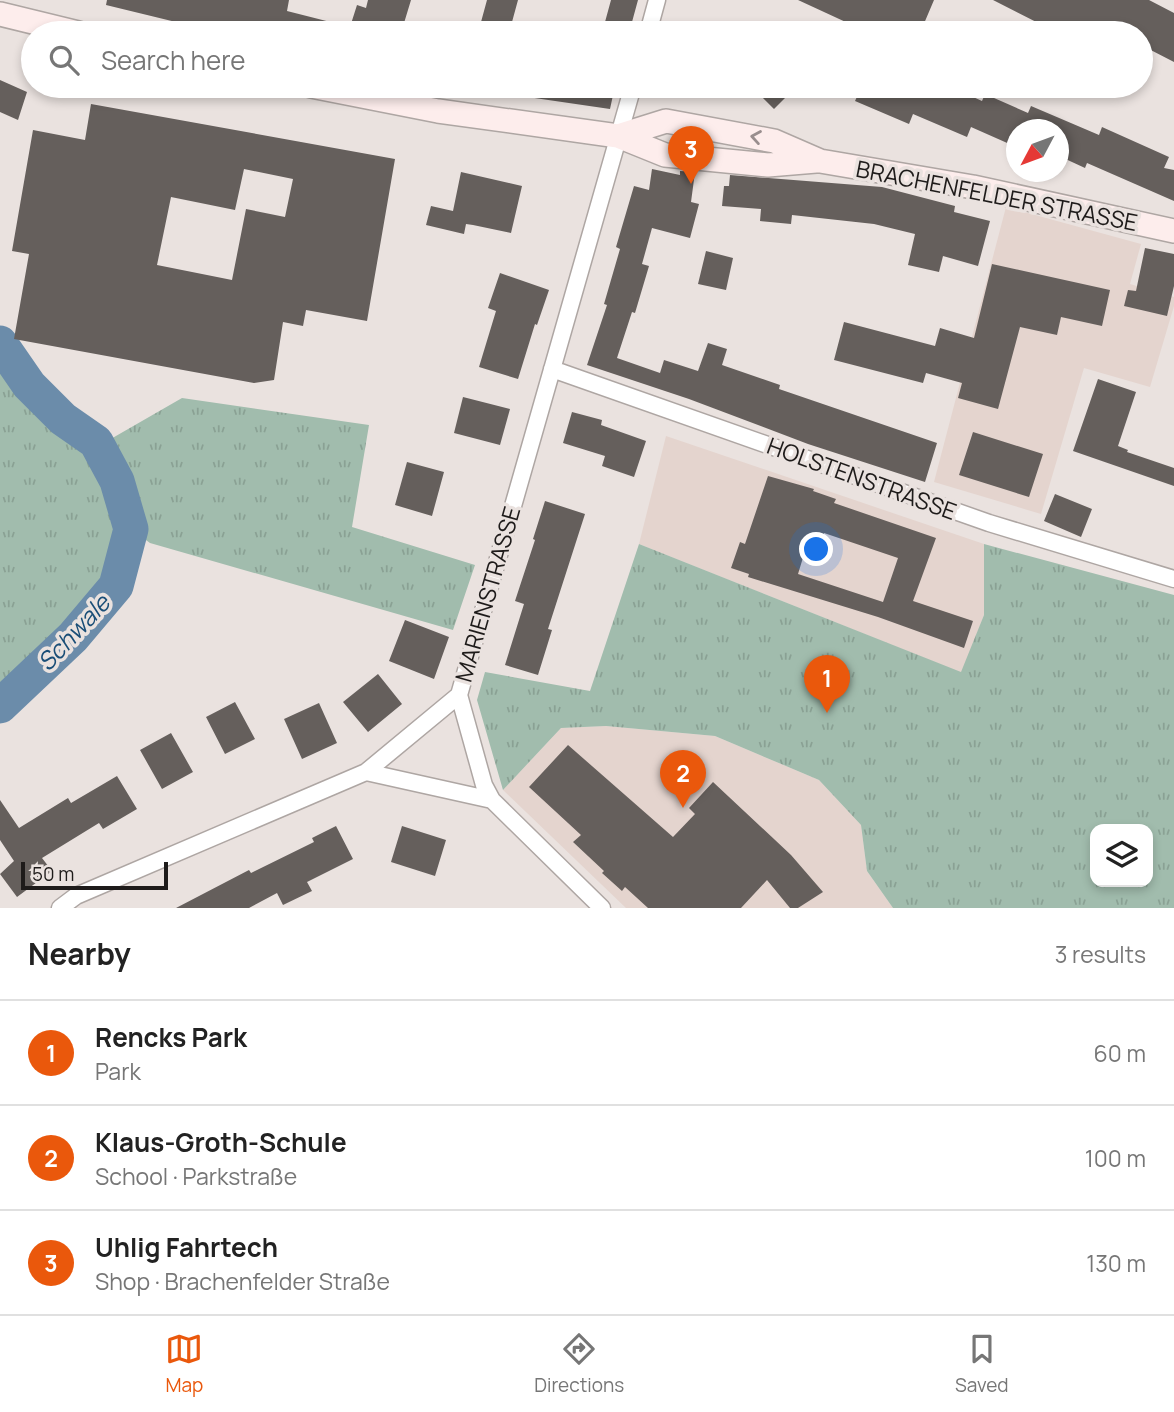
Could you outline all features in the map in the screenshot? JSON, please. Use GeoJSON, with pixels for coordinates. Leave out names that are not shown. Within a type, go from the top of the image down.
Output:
{"type":"FeatureCollection","features":[{"type":"Feature","properties":{"kind":"street"},"geometry":{"type":"LineString","coordinates":[[651,21],[657,0]]}},
{"type":"Feature","properties":{"kind":"street"},"geometry":{"type":"LineString","coordinates":[[0,14],[29,21]]}},
{"type":"Feature","properties":{"kind":"street","name":"BRACHENFELDER STRASSE"},"geometry":{"type":"LineString","coordinates":[[372,98],[438,111],[618,136],[665,155],[768,165],[820,161]]}},
{"type":"Feature","properties":{"kind":"street","name":"MARIENSTRASSE"},"geometry":{"type":"LineString","coordinates":[[60,908],[76,896],[366,772],[458,695],[629,98]]}},
{"type":"Feature","properties":{"kind":"street","name":"BRACHENFELDER STRASSE"},"geometry":{"type":"LineString","coordinates":[[618,136],[666,121],[774,141],[820,161],[974,187],[1174,232]]}},
{"type":"Feature","properties":{"kind":"street","name":"HOLSTENSTRASSE"},"geometry":{"type":"LineString","coordinates":[[552,369],[989,523],[1174,579]]}},
{"type":"Feature","properties":{"kind":"street"},"geometry":{"type":"LineString","coordinates":[[458,695],[484,785],[492,800],[602,908]]}},
{"type":"Feature","properties":{"kind":"street"},"geometry":{"type":"LineString","coordinates":[[366,772],[492,800]]}},
{"type":"Feature","properties":{"kind":"shaded area"},"geometry":{"type":"Polygon","coordinates":[[[1006,207],[1141,244],[1130,284],[1174,297],[1174,306],[1150,387],[1084,368],[1041,514],[934,482],[1006,207]]]}},
{"type":"Feature","properties":{"kind":"shaded area"},"geometry":{"type":"Polygon","coordinates":[[[666,436],[984,544],[984,615],[962,673],[639,544],[666,436]]]}},
{"type":"Feature","properties":{"kind":"shaded area"},"geometry":{"type":"Polygon","coordinates":[[[606,726],[715,736],[819,780],[861,825],[867,871],[893,908],[626,908],[503,790],[561,728],[606,726]]]}},
{"type":"Feature","properties":{"kind":"green space"},"geometry":{"type":"Polygon","coordinates":[[[0,331],[35,384],[109,440],[182,398],[369,425],[352,527],[475,565],[453,630],[150,543],[131,529],[116,586],[73,637],[5,701],[0,697],[0,331]]]}},
{"type":"Feature","properties":{"kind":"green space"},"geometry":{"type":"Polygon","coordinates":[[[639,544],[961,672],[984,615],[984,544],[1174,595],[1174,908],[893,908],[867,871],[861,825],[819,780],[715,736],[606,726],[561,728],[503,790],[477,700],[485,672],[590,691],[639,544]]]}},
{"type":"Feature","properties":{"kind":"building"},"geometry":{"type":"Polygon","coordinates":[[[107,0],[289,0],[287,11],[326,21],[172,21],[106,5],[107,0]]]}},
{"type":"Feature","properties":{"kind":"building"},"geometry":{"type":"Polygon","coordinates":[[[368,0],[411,0],[405,21],[352,21],[357,5],[366,8],[368,0]]]}},
{"type":"Feature","properties":{"kind":"building"},"geometry":{"type":"Polygon","coordinates":[[[487,0],[518,0],[512,21],[481,21],[487,0]]]}},
{"type":"Feature","properties":{"kind":"building"},"geometry":{"type":"Polygon","coordinates":[[[611,0],[638,0],[632,21],[605,21],[611,0]]]}},
{"type":"Feature","properties":{"kind":"building"},"geometry":{"type":"Polygon","coordinates":[[[798,0],[934,0],[925,21],[844,21],[798,0]]]}},
{"type":"Feature","properties":{"kind":"building"},"geometry":{"type":"Polygon","coordinates":[[[993,0],[1149,0],[1174,13],[1174,62],[1153,51],[1153,21],[1034,21],[993,0]]]}},
{"type":"Feature","properties":{"kind":"building"},"geometry":{"type":"Polygon","coordinates":[[[0,80],[21,89],[21,98],[25,98],[18,120],[0,112],[0,80]]]}},
{"type":"Feature","properties":{"kind":"building"},"geometry":{"type":"Polygon","coordinates":[[[535,98],[612,98],[610,109],[535,98]]]}},
{"type":"Feature","properties":{"kind":"building"},"geometry":{"type":"Polygon","coordinates":[[[763,98],[785,98],[774,109],[763,98]]]}},
{"type":"Feature","properties":{"kind":"building"},"geometry":{"type":"Polygon","coordinates":[[[856,98],[975,98],[982,101],[983,98],[994,98],[1028,113],[1031,106],[1061,119],[1006,119],[1006,142],[971,127],[967,137],[913,114],[909,124],[855,101],[856,98]]]}},
{"type":"Feature","properties":{"kind":"building"},"geometry":{"type":"Polygon","coordinates":[[[91,104],[395,159],[367,321],[306,310],[303,326],[283,322],[274,380],[254,383],[14,339],[29,254],[12,251],[33,130],[85,140],[91,104]],[[244,169],[235,210],[171,197],[157,265],[232,280],[246,209],[285,217],[293,179],[244,169]]]}},
{"type":"Feature","properties":{"kind":"building"},"geometry":{"type":"Polygon","coordinates":[[[1069,122],[1099,135],[1102,127],[1169,157],[1164,168],[1174,170],[1174,201],[1087,163],[1085,168],[1069,161],[1069,122]]]}},
{"type":"Feature","properties":{"kind":"building"},"geometry":{"type":"Polygon","coordinates":[[[652,169],[680,175],[680,171],[695,172],[691,202],[699,204],[690,238],[652,228],[642,264],[649,266],[635,313],[632,312],[617,358],[660,373],[664,360],[698,371],[708,343],[727,349],[722,365],[780,385],[779,389],[937,443],[925,482],[808,444],[689,399],[587,365],[607,305],[604,304],[620,249],[616,247],[634,186],[649,190],[652,169]]]}},
{"type":"Feature","properties":{"kind":"building"},"geometry":{"type":"Polygon","coordinates":[[[461,172],[522,186],[511,233],[466,224],[464,234],[426,225],[431,206],[453,211],[461,172]]]}},
{"type":"Feature","properties":{"kind":"building"},"geometry":{"type":"Polygon","coordinates":[[[730,175],[882,187],[955,206],[954,212],[990,221],[978,266],[943,256],[939,272],[908,265],[915,234],[874,224],[792,215],[791,224],[760,221],[761,209],[722,206],[724,186],[729,186],[730,175]]]}},
{"type":"Feature","properties":{"kind":"building"},"geometry":{"type":"Polygon","coordinates":[[[1145,248],[1174,254],[1174,286],[1167,316],[1124,306],[1128,290],[1136,291],[1145,248]]]}},
{"type":"Feature","properties":{"kind":"building"},"geometry":{"type":"Polygon","coordinates":[[[706,251],[733,258],[726,290],[698,284],[706,251]]]}},
{"type":"Feature","properties":{"kind":"building"},"geometry":{"type":"Polygon","coordinates":[[[992,264],[1110,290],[1102,326],[1061,317],[1057,335],[1020,327],[998,409],[958,398],[962,383],[926,373],[923,383],[834,360],[844,322],[935,346],[940,328],[974,338],[992,264]]]}},
{"type":"Feature","properties":{"kind":"building"},"geometry":{"type":"Polygon","coordinates":[[[500,273],[549,290],[518,379],[479,367],[496,311],[488,308],[500,273]]]}},
{"type":"Feature","properties":{"kind":"building"},"geometry":{"type":"Polygon","coordinates":[[[1098,379],[1136,392],[1118,446],[1128,450],[1127,452],[1174,468],[1174,486],[1073,451],[1098,379]]]}},
{"type":"Feature","properties":{"kind":"building"},"geometry":{"type":"Polygon","coordinates":[[[463,397],[510,409],[500,445],[454,433],[463,397]]]}},
{"type":"Feature","properties":{"kind":"building"},"geometry":{"type":"Polygon","coordinates":[[[572,412],[602,420],[601,425],[646,441],[634,477],[602,466],[605,456],[563,443],[572,412]]]}},
{"type":"Feature","properties":{"kind":"building"},"geometry":{"type":"Polygon","coordinates":[[[973,432],[1043,454],[1029,497],[959,475],[973,432]]]}},
{"type":"Feature","properties":{"kind":"building"},"geometry":{"type":"Polygon","coordinates":[[[407,462],[444,472],[432,516],[395,505],[407,462]]]}},
{"type":"Feature","properties":{"kind":"building"},"geometry":{"type":"Polygon","coordinates":[[[768,476],[814,489],[813,491],[836,499],[834,503],[936,538],[913,601],[973,621],[964,648],[878,617],[748,577],[749,574],[731,568],[740,542],[745,544],[768,476]],[[824,533],[821,542],[809,538],[798,574],[883,602],[898,558],[824,533]]]}},
{"type":"Feature","properties":{"kind":"building"},"geometry":{"type":"Polygon","coordinates":[[[1055,494],[1092,509],[1081,537],[1044,521],[1055,494]]]}},
{"type":"Feature","properties":{"kind":"building"},"geometry":{"type":"Polygon","coordinates":[[[545,501],[585,514],[548,629],[552,630],[538,675],[505,665],[524,604],[515,601],[545,501]]]}},
{"type":"Feature","properties":{"kind":"building"},"geometry":{"type":"Polygon","coordinates":[[[405,620],[449,637],[434,679],[389,661],[405,620]]]}},
{"type":"Feature","properties":{"kind":"building"},"geometry":{"type":"Polygon","coordinates":[[[378,674],[402,704],[368,732],[343,702],[378,674]]]}},
{"type":"Feature","properties":{"kind":"building"},"geometry":{"type":"Polygon","coordinates":[[[235,702],[255,739],[225,754],[206,717],[235,702]]]}},
{"type":"Feature","properties":{"kind":"building"},"geometry":{"type":"Polygon","coordinates":[[[319,703],[337,743],[302,759],[284,719],[319,703]]]}},
{"type":"Feature","properties":{"kind":"building"},"geometry":{"type":"Polygon","coordinates":[[[171,733],[193,772],[162,789],[140,750],[171,733]]]}},
{"type":"Feature","properties":{"kind":"building"},"geometry":{"type":"Polygon","coordinates":[[[568,745],[673,837],[695,814],[689,808],[713,782],[791,855],[823,892],[798,908],[790,908],[767,880],[741,908],[648,908],[625,887],[622,891],[602,873],[604,871],[573,842],[581,835],[529,787],[568,745]]]}},
{"type":"Feature","properties":{"kind":"building"},"geometry":{"type":"Polygon","coordinates":[[[117,776],[137,809],[103,829],[99,823],[42,858],[52,871],[17,897],[0,874],[14,861],[0,840],[0,800],[19,828],[68,798],[71,803],[117,776]]]}},
{"type":"Feature","properties":{"kind":"building"},"geometry":{"type":"Polygon","coordinates":[[[336,826],[353,859],[307,882],[312,891],[283,905],[277,893],[249,908],[176,908],[249,870],[251,873],[314,842],[312,838],[336,826]]]}},
{"type":"Feature","properties":{"kind":"building"},"geometry":{"type":"Polygon","coordinates":[[[402,826],[446,840],[435,876],[391,862],[402,826]]]}},
{"type":"Feature","properties":{"kind":"waterway","name":"Schwale"},"geometry":{"type":"LineString","coordinates":[[0,343],[29,385],[63,419],[96,442],[117,481],[131,529],[116,586],[73,637],[0,706]]}},
{"type":"Feature","properties":{"kind":"place","name":"Uhlig Fahrtech"},"geometry":{"type":"Point","coordinates":[691,184]}},
{"type":"Feature","properties":{"kind":"place","name":"Rencks Park"},"geometry":{"type":"Point","coordinates":[827,713]}},
{"type":"Feature","properties":{"kind":"place","name":"Klaus-Groth-Schule"},"geometry":{"type":"Point","coordinates":[683,808]}}]}
